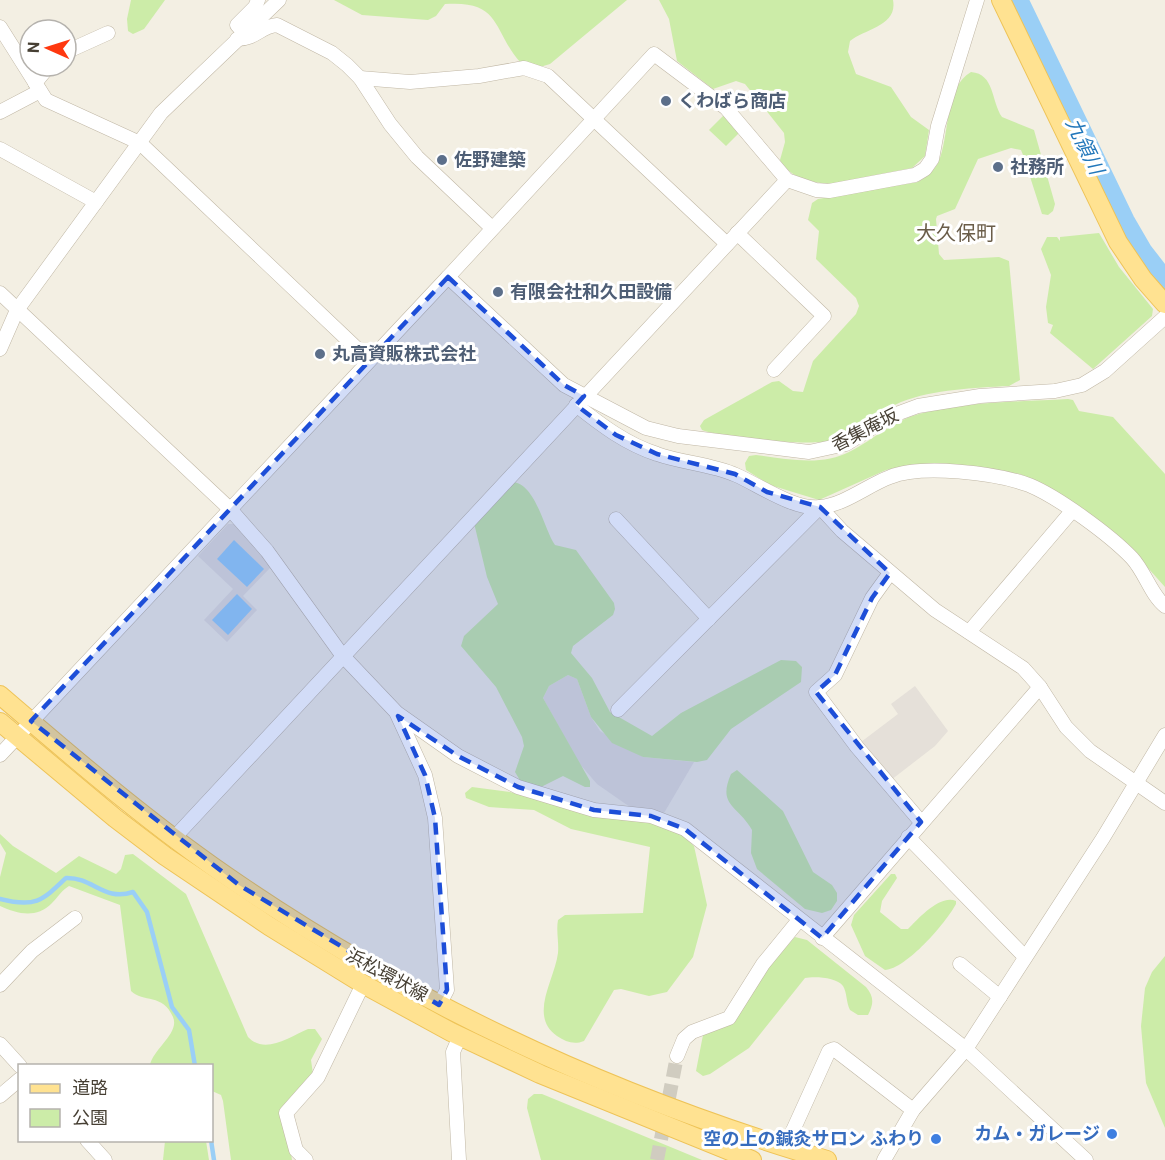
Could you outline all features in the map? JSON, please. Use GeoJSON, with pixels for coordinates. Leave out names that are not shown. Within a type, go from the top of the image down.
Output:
{"type":"FeatureCollection","features":[{"type":"Feature","properties":{"kind":"main road"},"geometry":{"type":"LineString","coordinates":[[1001,0],[1118,242],[1143,279],[1165,304]]}},
{"type":"Feature","properties":{"kind":"main road","name":"浜松環状線"},"geometry":{"type":"LineString","coordinates":[[0,695],[174,838],[292,920],[439,1005],[600,1082],[785,1148],[827,1160]]}},
{"type":"Feature","properties":{"kind":"main road","name":"浜松環状線"},"geometry":{"type":"LineString","coordinates":[[0,722],[115,818],[174,862],[278,932],[363,984],[460,1036],[597,1100],[752,1160]]}},
{"type":"Feature","properties":{"kind":"street"},"geometry":{"type":"LineString","coordinates":[[241,36],[237,25],[255,7],[258,0]]}},
{"type":"Feature","properties":{"kind":"street"},"geometry":{"type":"LineString","coordinates":[[0,349],[17,310],[161,113],[279,0]]}},
{"type":"Feature","properties":{"kind":"street"},"geometry":{"type":"LineString","coordinates":[[0,754],[654,54],[726,108],[787,180],[816,190],[829,191],[915,175],[925,170],[932,159],[938,126],[977,0]]}},
{"type":"Feature","properties":{"kind":"street"},"geometry":{"type":"LineString","coordinates":[[241,36],[255,37],[270,26],[277,25],[332,53],[360,78],[390,124],[417,157],[492,228]]}},
{"type":"Feature","properties":{"kind":"street"},"geometry":{"type":"LineString","coordinates":[[0,27],[46,100],[140,143],[369,360]]}},
{"type":"Feature","properties":{"kind":"street"},"geometry":{"type":"LineString","coordinates":[[78,47],[108,33]]}},
{"type":"Feature","properties":{"kind":"street"},"geometry":{"type":"LineString","coordinates":[[360,78],[410,82],[479,76],[524,68],[548,76],[727,244]]}},
{"type":"Feature","properties":{"kind":"street"},"geometry":{"type":"LineString","coordinates":[[0,112],[38,87],[43,78]]}},
{"type":"Feature","properties":{"kind":"street"},"geometry":{"type":"LineString","coordinates":[[0,149],[96,202]]}},
{"type":"Feature","properties":{"kind":"street"},"geometry":{"type":"LineString","coordinates":[[174,838],[342,655],[787,180]]}},
{"type":"Feature","properties":{"kind":"street"},"geometry":{"type":"LineString","coordinates":[[737,233],[824,316],[774,370]]}},
{"type":"Feature","properties":{"kind":"street"},"geometry":{"type":"LineString","coordinates":[[447,277],[616,435],[657,454],[735,474],[767,492],[808,506],[820,507],[842,531],[935,610],[1023,668],[1040,687],[1066,727],[1090,751],[1165,803]]}},
{"type":"Feature","properties":{"kind":"street"},"geometry":{"type":"LineString","coordinates":[[0,293],[230,509],[267,551],[342,655],[397,713],[458,756],[518,788],[594,810],[651,816],[685,829],[966,1049],[1086,1160]]}},
{"type":"Feature","properties":{"kind":"street","name":"香集庵坂"},"geometry":{"type":"LineString","coordinates":[[580,400],[646,428],[667,434],[796,451],[822,451],[846,444],[891,416],[918,406],[980,396],[1055,391],[1082,385],[1105,371],[1165,317]]}},
{"type":"Feature","properties":{"kind":"street"},"geometry":{"type":"LineString","coordinates":[[618,710],[820,507],[889,477],[915,471],[961,473],[1018,481],[1053,498],[1132,559],[1165,606]]}},
{"type":"Feature","properties":{"kind":"street"},"geometry":{"type":"LineString","coordinates":[[969,632],[1072,511]]}},
{"type":"Feature","properties":{"kind":"street"},"geometry":{"type":"LineString","coordinates":[[616,519],[709,619]]}},
{"type":"Feature","properties":{"kind":"street"},"geometry":{"type":"LineString","coordinates":[[890,573],[872,598],[835,675],[816,692],[857,747],[921,822]]}},
{"type":"Feature","properties":{"kind":"street"},"geometry":{"type":"LineString","coordinates":[[822,938],[1040,687]]}},
{"type":"Feature","properties":{"kind":"street"},"geometry":{"type":"LineString","coordinates":[[397,713],[425,775],[435,818],[447,990],[439,1005]]}},
{"type":"Feature","properties":{"kind":"street"},"geometry":{"type":"LineString","coordinates":[[884,1160],[913,1110],[966,1049],[1103,838],[1165,735]]}},
{"type":"Feature","properties":{"kind":"street"},"geometry":{"type":"LineString","coordinates":[[908,837],[1025,957]]}},
{"type":"Feature","properties":{"kind":"street"},"geometry":{"type":"LineString","coordinates":[[0,985],[32,951],[75,918]]}},
{"type":"Feature","properties":{"kind":"street"},"geometry":{"type":"LineString","coordinates":[[677,1056],[684,1039],[692,1032],[729,1018],[763,964],[799,920]]}},
{"type":"Feature","properties":{"kind":"street"},"geometry":{"type":"LineString","coordinates":[[960,964],[1000,997]]}},
{"type":"Feature","properties":{"kind":"street"},"geometry":{"type":"LineString","coordinates":[[306,1160],[296,1150],[286,1113],[318,1077],[363,984]]}},
{"type":"Feature","properties":{"kind":"street"},"geometry":{"type":"LineString","coordinates":[[459,1160],[453,1052],[460,1036]]}},
{"type":"Feature","properties":{"kind":"street"},"geometry":{"type":"LineString","coordinates":[[0,1044],[19,1064]]}},
{"type":"Feature","properties":{"kind":"street"},"geometry":{"type":"LineString","coordinates":[[785,1148],[829,1051],[834,1049],[913,1110]]}},
{"type":"Feature","properties":{"kind":"street"},"geometry":{"type":"LineString","coordinates":[[0,1096],[18,1080]]}},
{"type":"Feature","properties":{"kind":"street"},"geometry":{"type":"LineString","coordinates":[[89,1142],[105,1160]]}},
{"type":"Feature","properties":{"kind":"highlighted area"},"geometry":{"type":"Polygon","coordinates":[[[448,277],[564,385],[584,396],[576,405],[616,435],[657,454],[735,474],[767,492],[820,507],[890,573],[872,598],[835,675],[816,692],[921,822],[822,938],[685,829],[651,816],[594,810],[518,787],[458,756],[398,716],[425,775],[435,818],[447,990],[439,1005],[239,885],[31,721],[448,277]]]}},
{"type":"Feature","properties":{"kind":"shaded area"},"geometry":{"type":"Polygon","coordinates":[[[228,524],[235,524],[271,567],[243,596],[257,610],[227,642],[204,620],[233,589],[198,556],[228,524]]]}},
{"type":"Feature","properties":{"kind":"shaded area"},"geometry":{"type":"Polygon","coordinates":[[[568,675],[577,679],[591,717],[600,731],[643,757],[694,762],[664,813],[630,807],[597,784],[579,763],[543,698],[549,686],[568,675]]]}},
{"type":"Feature","properties":{"kind":"shaded area"},"geometry":{"type":"Polygon","coordinates":[[[915,686],[948,731],[935,746],[891,780],[861,742],[898,714],[891,704],[915,686]]]}},
{"type":"Feature","properties":{"kind":"green space"},"geometry":{"type":"Polygon","coordinates":[[[131,0],[165,0],[144,29],[133,34],[128,31],[127,19],[131,0]]]}},
{"type":"Feature","properties":{"kind":"green space"},"geometry":{"type":"Polygon","coordinates":[[[334,0],[627,0],[550,64],[540,67],[520,62],[493,20],[477,7],[445,4],[436,16],[428,20],[362,15],[334,0]]]}},
{"type":"Feature","properties":{"kind":"green space"},"geometry":{"type":"Polygon","coordinates":[[[659,0],[893,0],[893,9],[886,21],[850,41],[848,52],[856,74],[891,87],[911,117],[929,130],[925,156],[912,168],[829,184],[795,175],[780,160],[785,142],[784,133],[745,84],[736,81],[713,89],[677,61],[669,19],[659,0]]]}},
{"type":"Feature","properties":{"kind":"green space"},"geometry":{"type":"Polygon","coordinates":[[[971,72],[979,74],[988,83],[1002,117],[1034,130],[1055,204],[1053,211],[1048,215],[1042,214],[1021,150],[1011,148],[978,159],[955,209],[937,216],[936,219],[939,254],[944,260],[999,257],[1009,261],[1020,380],[1009,386],[927,394],[901,402],[842,436],[822,442],[768,441],[702,430],[700,426],[704,420],[772,382],[779,381],[793,391],[803,392],[813,361],[856,314],[859,306],[856,298],[816,259],[819,231],[808,220],[812,203],[818,199],[918,182],[932,172],[942,153],[956,89],[962,79],[971,72]]]}},
{"type":"Feature","properties":{"kind":"green space"},"geometry":{"type":"Polygon","coordinates":[[[724,115],[740,132],[726,146],[709,130],[724,115]]]}},
{"type":"Feature","properties":{"kind":"green space"},"geometry":{"type":"Polygon","coordinates":[[[1099,233],[1119,267],[1153,309],[1152,316],[1093,369],[1050,333],[1053,325],[1048,323],[1046,307],[1051,275],[1041,249],[1047,237],[1057,237],[1060,241],[1060,237],[1099,233]]]}},
{"type":"Feature","properties":{"kind":"green space"},"geometry":{"type":"Polygon","coordinates":[[[1073,400],[1079,411],[1113,417],[1165,474],[1165,587],[1121,538],[1057,492],[1020,474],[962,466],[915,464],[886,470],[819,500],[770,485],[746,470],[745,463],[749,456],[816,460],[840,456],[901,421],[937,410],[993,403],[1073,400]]]}},
{"type":"Feature","properties":{"kind":"green space"},"geometry":{"type":"Polygon","coordinates":[[[512,482],[520,484],[533,498],[555,545],[576,550],[614,603],[613,615],[573,646],[571,653],[592,678],[610,712],[652,736],[681,713],[781,660],[796,661],[802,667],[801,682],[731,729],[707,760],[697,762],[643,757],[612,743],[591,717],[577,679],[568,675],[549,686],[543,698],[590,781],[590,787],[585,787],[563,776],[541,787],[521,782],[515,772],[524,746],[522,737],[496,687],[461,646],[464,636],[498,604],[487,577],[474,523],[512,482]]]}},
{"type":"Feature","properties":{"kind":"green space"},"geometry":{"type":"Polygon","coordinates":[[[737,770],[783,811],[813,872],[832,885],[837,893],[837,901],[831,910],[822,913],[805,909],[757,869],[751,853],[752,830],[731,805],[726,793],[731,774],[737,770]]]}},
{"type":"Feature","properties":{"kind":"green space"},"geometry":{"type":"Polygon","coordinates":[[[472,787],[510,792],[593,816],[650,822],[681,834],[694,846],[707,905],[693,957],[667,992],[649,996],[621,989],[614,990],[584,1041],[573,1043],[564,1040],[549,1028],[544,1018],[544,1008],[558,953],[558,920],[565,915],[643,913],[650,847],[571,829],[534,810],[489,807],[466,798],[465,793],[472,787]]]}},
{"type":"Feature","properties":{"kind":"green space"},"geometry":{"type":"Polygon","coordinates":[[[0,834],[13,846],[56,873],[79,856],[116,874],[121,869],[125,855],[133,854],[186,894],[248,1037],[255,1042],[269,1044],[285,1040],[308,1029],[315,1029],[322,1039],[311,1060],[313,1074],[284,1107],[292,1160],[231,1160],[223,1101],[221,1095],[213,1091],[213,1064],[150,1064],[173,1029],[173,1017],[164,1004],[141,997],[131,991],[120,905],[69,886],[40,911],[27,914],[0,906],[0,877],[6,853],[0,843],[0,834]]]}},
{"type":"Feature","properties":{"kind":"green space"},"geometry":{"type":"Polygon","coordinates":[[[891,874],[895,874],[897,878],[882,901],[880,912],[901,929],[908,929],[936,904],[950,900],[956,901],[956,904],[925,944],[904,962],[885,970],[865,956],[851,925],[854,915],[891,874]]]}},
{"type":"Feature","properties":{"kind":"green space"},"geometry":{"type":"Polygon","coordinates":[[[795,937],[807,940],[866,987],[872,1000],[868,1015],[858,1015],[850,1010],[844,988],[840,983],[825,978],[805,978],[749,1048],[710,1074],[703,1076],[696,1071],[703,1035],[733,1022],[768,967],[795,937]]]}},
{"type":"Feature","properties":{"kind":"green space"},"geometry":{"type":"Polygon","coordinates":[[[1165,956],[1165,1128],[1146,1083],[1141,1026],[1145,988],[1152,972],[1165,956]]]}},
{"type":"Feature","properties":{"kind":"green space"},"geometry":{"type":"Polygon","coordinates":[[[534,1094],[542,1094],[702,1160],[541,1160],[527,1108],[528,1099],[534,1094]]]}},
{"type":"Feature","properties":{"kind":"green space"},"geometry":{"type":"Polygon","coordinates":[[[165,1142],[206,1142],[209,1160],[163,1160],[165,1142]]]}},
{"type":"Feature","properties":{"kind":"water"},"geometry":{"type":"Polygon","coordinates":[[[234,540],[264,569],[247,587],[217,559],[234,540]]]}},
{"type":"Feature","properties":{"kind":"water"},"geometry":{"type":"Polygon","coordinates":[[[237,594],[252,609],[228,635],[212,620],[237,594]]]}},
{"type":"Feature","properties":{"kind":"waterway","name":"九領川"},"geometry":{"type":"LineString","coordinates":[[1015,0],[1122,222],[1140,253],[1165,285]]}},
{"type":"Feature","properties":{"kind":"waterway"},"geometry":{"type":"LineString","coordinates":[[0,899],[22,903],[37,900],[44,897],[66,878],[84,881],[114,894],[133,892],[147,912],[172,1007],[189,1030],[195,1064]]}},
{"type":"Feature","properties":{"kind":"waterway"},"geometry":{"type":"LineString","coordinates":[[211,1142],[214,1160]]}},
{"type":"Feature","properties":{"kind":"tunnel"},"geometry":{"type":"LineString","coordinates":[[657,1160],[677,1056]]}},
{"type":"Feature","properties":{"kind":"place","name":"くわばら商店"},"geometry":{"type":"Point","coordinates":[666,101]}},
{"type":"Feature","properties":{"kind":"place","name":"佐野建築"},"geometry":{"type":"Point","coordinates":[442,160]}},
{"type":"Feature","properties":{"kind":"place","name":"社務所"},"geometry":{"type":"Point","coordinates":[998,167]}},
{"type":"Feature","properties":{"kind":"place","name":"有限会社和久田設備"},"geometry":{"type":"Point","coordinates":[498,292]}},
{"type":"Feature","properties":{"kind":"place","name":"丸高資販株式会社"},"geometry":{"type":"Point","coordinates":[320,354]}},
{"type":"Feature","properties":{"kind":"place","name":"カム・ガレージ"},"geometry":{"type":"Point","coordinates":[1112,1134]}},
{"type":"Feature","properties":{"kind":"place","name":"空の上の鍼灸サロン ふわり"},"geometry":{"type":"Point","coordinates":[936,1139]}},
{"type":"Feature","properties":{"kind":"district","name":"大久保町"},"geometry":{"type":"Point","coordinates":[956,233]}}]}
